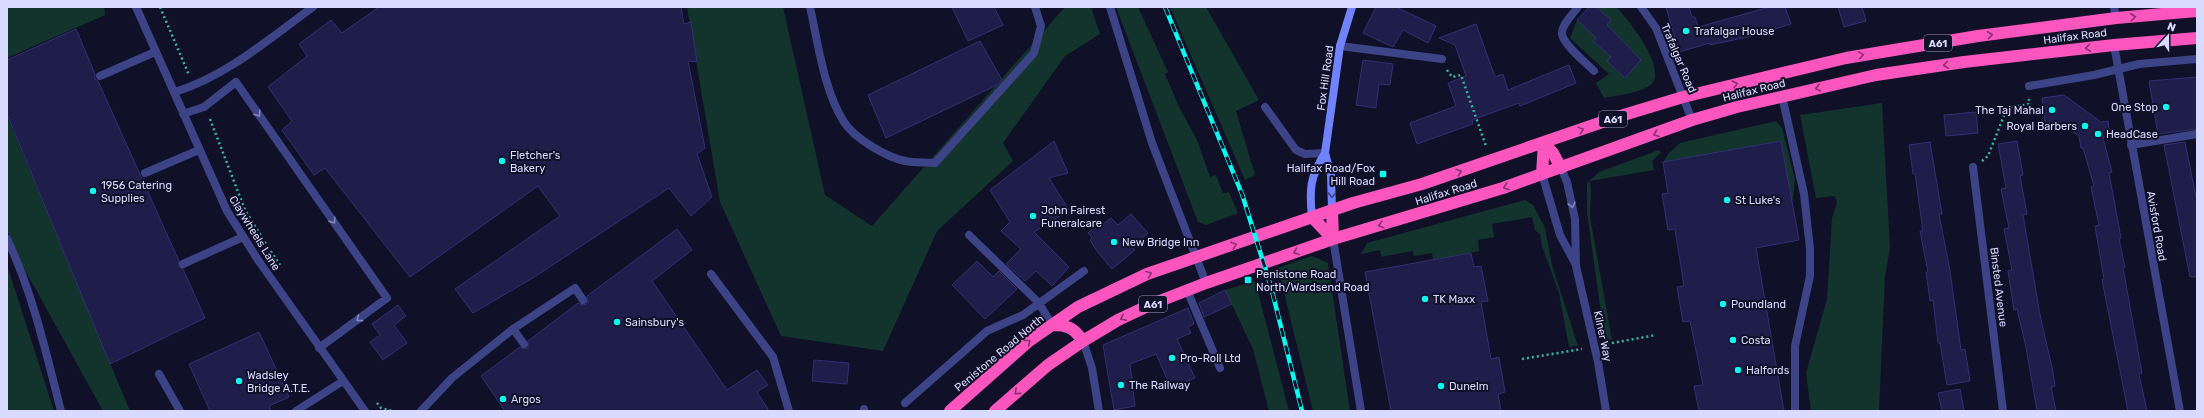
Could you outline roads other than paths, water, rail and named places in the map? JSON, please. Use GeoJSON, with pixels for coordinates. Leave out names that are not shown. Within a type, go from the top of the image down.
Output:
{"type":"FeatureCollection","features":[{"type":"Feature","properties":{"kind":"highway","name":"Halifax Road"},"geometry":{"type":"LineString","coordinates":[[1332,210],[1422,184],[1683,97],[1846,58],[2115,13],[2197,11]]}},
{"type":"Feature","properties":{"kind":"highway","name":"Halifax Road"},"geometry":{"type":"LineString","coordinates":[[1333,239],[1484,194],[1561,168],[1692,120],[1782,96],[1876,75],[1964,62],[2114,45],[2197,38]]}},
{"type":"Feature","properties":{"kind":"highway"},"geometry":{"type":"LineString","coordinates":[[1544,143],[1553,153],[1561,168]]}},
{"type":"Feature","properties":{"kind":"highway"},"geometry":{"type":"LineString","coordinates":[[1542,174],[1544,143]]}},
{"type":"Feature","properties":{"kind":"highway","name":"Penistone Road North"},"geometry":{"type":"LineString","coordinates":[[950,411],[1029,341],[1078,307],[1148,274],[1332,210]]}},
{"type":"Feature","properties":{"kind":"highway"},"geometry":{"type":"LineString","coordinates":[[1332,210],[1333,239]]}},
{"type":"Feature","properties":{"kind":"highway"},"geometry":{"type":"LineString","coordinates":[[1312,217],[1333,239]]}},
{"type":"Feature","properties":{"kind":"highway","name":"A61"},"geometry":{"type":"LineString","coordinates":[[996,411],[1048,365],[1083,341],[1118,320],[1187,290],[1333,239]]}},
{"type":"Feature","properties":{"kind":"highway"},"geometry":{"type":"LineString","coordinates":[[1052,325],[1065,325],[1075,329],[1083,341]]}},
{"type":"Feature","properties":{"kind":"street","name":"Claywheels Lane"},"geometry":{"type":"LineString","coordinates":[[136,7],[227,211],[258,260],[365,411]]}},
{"type":"Feature","properties":{"kind":"street"},"geometry":{"type":"LineString","coordinates":[[175,92],[194,86],[230,67],[313,7]]}},
{"type":"Feature","properties":{"kind":"street"},"geometry":{"type":"LineString","coordinates":[[810,7],[824,68],[835,103],[844,122],[863,140],[883,153],[905,161],[936,163],[1034,53],[1041,26],[1035,7]]}},
{"type":"Feature","properties":{"kind":"street"},"geometry":{"type":"LineString","coordinates":[[1110,7],[1152,143],[1206,283]]}},
{"type":"Feature","properties":{"kind":"street","name":"Fox Hill Road"},"geometry":{"type":"LineString","coordinates":[[1332,210],[1331,175],[1325,153],[1340,46],[1352,7]]}},
{"type":"Feature","properties":{"kind":"street"},"geometry":{"type":"LineString","coordinates":[[1578,7],[1564,26],[1562,33],[1565,42],[1594,72]]}},
{"type":"Feature","properties":{"kind":"street","name":"Trafalgar Road"},"geometry":{"type":"LineString","coordinates":[[1641,7],[1656,28],[1692,120]]}},
{"type":"Feature","properties":{"kind":"street","name":"Avisford Road"},"geometry":{"type":"LineString","coordinates":[[2114,45],[2117,70],[2180,411]]}},
{"type":"Feature","properties":{"kind":"street"},"geometry":{"type":"LineString","coordinates":[[1340,46],[1442,58]]}},
{"type":"Feature","properties":{"kind":"street"},"geometry":{"type":"LineString","coordinates":[[100,76],[155,52]]}},
{"type":"Feature","properties":{"kind":"street"},"geometry":{"type":"LineString","coordinates":[[2029,86],[2117,70],[2139,64],[2197,59]]}},
{"type":"Feature","properties":{"kind":"street"},"geometry":{"type":"LineString","coordinates":[[183,114],[204,107],[236,82],[387,298],[319,348]]}},
{"type":"Feature","properties":{"kind":"street"},"geometry":{"type":"LineString","coordinates":[[1782,96],[1804,194],[1810,249],[1810,276],[1795,346],[1795,411]]}},
{"type":"Feature","properties":{"kind":"street"},"geometry":{"type":"LineString","coordinates":[[1264,107],[1296,150],[1305,154],[1325,153]]}},
{"type":"Feature","properties":{"kind":"street"},"geometry":{"type":"LineString","coordinates":[[2131,145],[2197,134]]}},
{"type":"Feature","properties":{"kind":"street"},"geometry":{"type":"LineString","coordinates":[[145,173],[199,150]]}},
{"type":"Feature","properties":{"kind":"street","name":"Fox Hill Road"},"geometry":{"type":"LineString","coordinates":[[1312,217],[1311,201],[1314,171],[1325,153]]}},
{"type":"Feature","properties":{"kind":"street","name":"Binsted Avenue"},"geometry":{"type":"LineString","coordinates":[[1973,167],[2004,411]]}},
{"type":"Feature","properties":{"kind":"street","name":"Kilner Way"},"geometry":{"type":"LineString","coordinates":[[1561,168],[1567,182],[1575,219],[1576,266],[1598,362],[1606,411]]}},
{"type":"Feature","properties":{"kind":"street","name":"Kilner Way"},"geometry":{"type":"LineString","coordinates":[[1542,174],[1560,235],[1576,266]]}},
{"type":"Feature","properties":{"kind":"street"},"geometry":{"type":"LineString","coordinates":[[969,235],[1039,303],[1052,325]]}},
{"type":"Feature","properties":{"kind":"street"},"geometry":{"type":"LineString","coordinates":[[183,264],[243,238]]}},
{"type":"Feature","properties":{"kind":"street"},"geometry":{"type":"LineString","coordinates":[[7,239],[17,260],[42,338],[61,411]]}},
{"type":"Feature","properties":{"kind":"street"},"geometry":{"type":"LineString","coordinates":[[1333,239],[1361,411]]}},
{"type":"Feature","properties":{"kind":"street"},"geometry":{"type":"LineString","coordinates":[[904,403],[987,332],[1023,314],[1084,271]]}},
{"type":"Feature","properties":{"kind":"street"},"geometry":{"type":"LineString","coordinates":[[711,274],[773,357],[789,411]]}},
{"type":"Feature","properties":{"kind":"street"},"geometry":{"type":"LineString","coordinates":[[421,411],[452,378],[513,329],[575,288],[583,300]]}},
{"type":"Feature","properties":{"kind":"street"},"geometry":{"type":"LineString","coordinates":[[1187,290],[1220,368]]}},
{"type":"Feature","properties":{"kind":"street"},"geometry":{"type":"LineString","coordinates":[[513,329],[524,344]]}},
{"type":"Feature","properties":{"kind":"street"},"geometry":{"type":"LineString","coordinates":[[1083,341],[1092,368],[1099,411]]}},
{"type":"Feature","properties":{"kind":"street"},"geometry":{"type":"LineString","coordinates":[[159,374],[180,411]]}},
{"type":"Feature","properties":{"kind":"street"},"geometry":{"type":"LineString","coordinates":[[296,411],[343,381]]}},
{"type":"Feature","properties":{"kind":"railway"},"geometry":{"type":"LineString","coordinates":[[1165,7],[1242,194],[1271,287],[1302,411]]}},
{"type":"Feature","properties":{"kind":"place","name":"Trafalgar House"},"geometry":{"type":"Point","coordinates":[1686,31]}},
{"type":"Feature","properties":{"kind":"place","name":"One Stop"},"geometry":{"type":"Point","coordinates":[2166,107]}},
{"type":"Feature","properties":{"kind":"place","name":"The Taj Mahal"},"geometry":{"type":"Point","coordinates":[2052,110]}},
{"type":"Feature","properties":{"kind":"place","name":"Royal Barbers"},"geometry":{"type":"Point","coordinates":[2085,126]}},
{"type":"Feature","properties":{"kind":"place","name":"HeadCase"},"geometry":{"type":"Point","coordinates":[2098,134]}},
{"type":"Feature","properties":{"kind":"place","name":"Fletcher's Bakery"},"geometry":{"type":"Point","coordinates":[502,161]}},
{"type":"Feature","properties":{"kind":"place","name":"Halifax Road/Fox Hill Road"},"geometry":{"type":"Point","coordinates":[1383,174]}},
{"type":"Feature","properties":{"kind":"place","name":"1956 Catering Supplies"},"geometry":{"type":"Point","coordinates":[93,191]}},
{"type":"Feature","properties":{"kind":"place","name":"St Luke's"},"geometry":{"type":"Point","coordinates":[1727,200]}},
{"type":"Feature","properties":{"kind":"place","name":"John Fairest Funeralcare"},"geometry":{"type":"Point","coordinates":[1033,216]}},
{"type":"Feature","properties":{"kind":"place","name":"New Bridge Inn"},"geometry":{"type":"Point","coordinates":[1114,242]}},
{"type":"Feature","properties":{"kind":"place","name":"Penistone Road North/Wardsend Road"},"geometry":{"type":"Point","coordinates":[1248,280]}},
{"type":"Feature","properties":{"kind":"place","name":"TK Maxx"},"geometry":{"type":"Point","coordinates":[1425,299]}},
{"type":"Feature","properties":{"kind":"place","name":"Poundland"},"geometry":{"type":"Point","coordinates":[1723,304]}},
{"type":"Feature","properties":{"kind":"place","name":"Sainsbury's"},"geometry":{"type":"Point","coordinates":[617,322]}},
{"type":"Feature","properties":{"kind":"place","name":"Costa"},"geometry":{"type":"Point","coordinates":[1733,340]}},
{"type":"Feature","properties":{"kind":"place","name":"Pro-Roll Ltd"},"geometry":{"type":"Point","coordinates":[1172,358]}},
{"type":"Feature","properties":{"kind":"place","name":"Halfords"},"geometry":{"type":"Point","coordinates":[1738,370]}},
{"type":"Feature","properties":{"kind":"place","name":"Wadsley Bridge A.T.E."},"geometry":{"type":"Point","coordinates":[239,381]}},
{"type":"Feature","properties":{"kind":"place","name":"The Railway"},"geometry":{"type":"Point","coordinates":[1121,385]}},
{"type":"Feature","properties":{"kind":"place","name":"Dunelm"},"geometry":{"type":"Point","coordinates":[1441,386]}},
{"type":"Feature","properties":{"kind":"place","name":"Argos"},"geometry":{"type":"Point","coordinates":[503,399]}}]}
